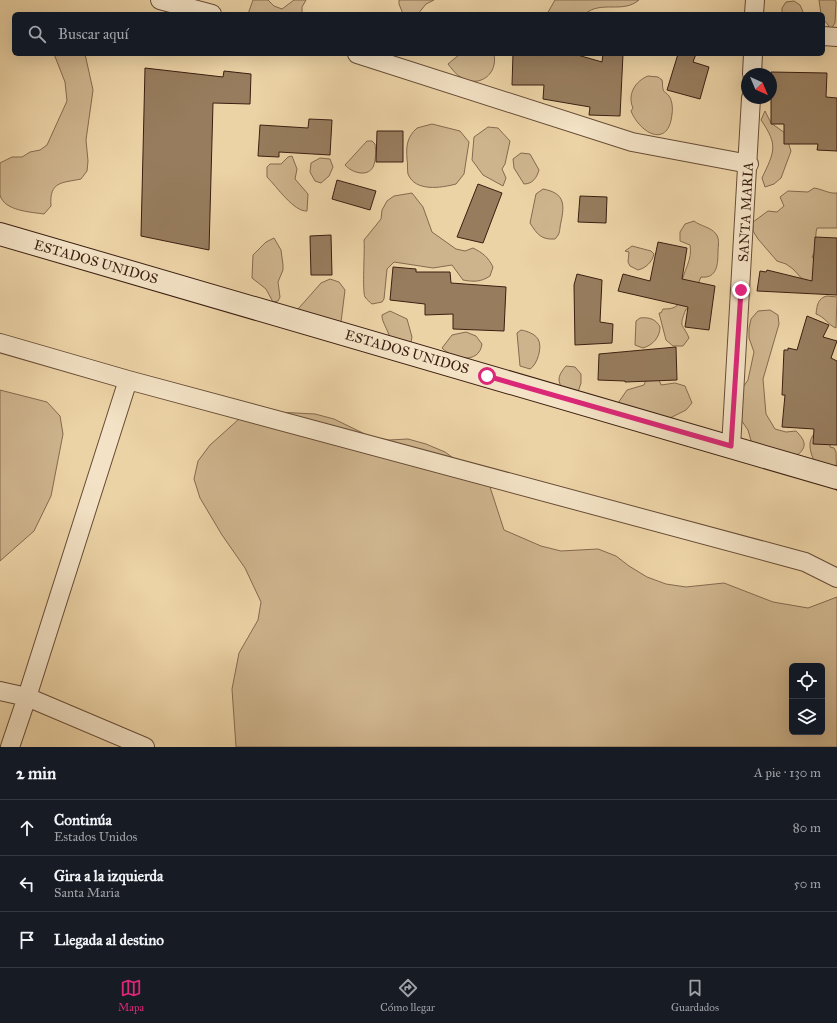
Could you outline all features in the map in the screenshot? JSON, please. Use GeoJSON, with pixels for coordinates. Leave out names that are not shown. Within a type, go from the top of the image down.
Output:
{"type":"FeatureCollection","features":[{"type":"Feature","properties":{"kind":"street"},"geometry":{"type":"LineString","coordinates":[[160,0],[205,12]]}},
{"type":"Feature","properties":{"kind":"street"},"geometry":{"type":"LineString","coordinates":[[754,12],[755,0]]}},
{"type":"Feature","properties":{"kind":"street"},"geometry":{"type":"LineString","coordinates":[[825,36],[837,37]]}},
{"type":"Feature","properties":{"kind":"street"},"geometry":{"type":"LineString","coordinates":[[363,56],[632,142],[749,164]]}},
{"type":"Feature","properties":{"kind":"street"},"geometry":{"type":"LineString","coordinates":[[752,68],[753,56]]}},
{"type":"Feature","properties":{"kind":"street","name":"SANTA MARIA"},"geometry":{"type":"LineString","coordinates":[[731,446],[749,164],[751,104]]}},
{"type":"Feature","properties":{"kind":"street","name":"ESTADOS UNIDOS"},"geometry":{"type":"LineString","coordinates":[[0,234],[837,478]]}},
{"type":"Feature","properties":{"kind":"street"},"geometry":{"type":"LineString","coordinates":[[0,343],[128,380],[805,562],[837,578]]}},
{"type":"Feature","properties":{"kind":"street"},"geometry":{"type":"LineString","coordinates":[[10,747],[128,380]]}},
{"type":"Feature","properties":{"kind":"street"},"geometry":{"type":"LineString","coordinates":[[0,690],[27,697],[145,747]]}},
{"type":"Feature","properties":{"kind":"shaded area"},"geometry":{"type":"Polygon","coordinates":[[[253,0],[268,0],[274,6],[282,9],[294,0],[306,0],[302,7],[302,12],[249,12],[253,0]]]}},
{"type":"Feature","properties":{"kind":"shaded area"},"geometry":{"type":"Polygon","coordinates":[[[399,0],[434,0],[426,4],[420,12],[402,12],[399,0]]]}},
{"type":"Feature","properties":{"kind":"shaded area"},"geometry":{"type":"Polygon","coordinates":[[[555,0],[639,0],[626,6],[598,8],[588,12],[548,12],[555,0]]]}},
{"type":"Feature","properties":{"kind":"shaded area"},"geometry":{"type":"Polygon","coordinates":[[[819,0],[835,0],[835,23],[831,29],[827,28],[829,26],[825,21],[825,12],[821,12],[819,0]]]}},
{"type":"Feature","properties":{"kind":"shaded area"},"geometry":{"type":"Polygon","coordinates":[[[794,1],[800,5],[803,12],[782,12],[782,8],[786,2],[794,1]]]}},
{"type":"Feature","properties":{"kind":"shaded area"},"geometry":{"type":"Polygon","coordinates":[[[55,56],[85,56],[93,90],[86,140],[88,161],[87,171],[81,179],[63,183],[55,188],[52,192],[51,206],[44,214],[12,208],[0,195],[0,163],[12,157],[22,157],[30,152],[40,150],[47,145],[67,101],[65,82],[55,56]]]}},
{"type":"Feature","properties":{"kind":"shaded area"},"geometry":{"type":"Polygon","coordinates":[[[458,56],[494,56],[495,61],[493,68],[486,77],[475,81],[469,81],[462,78],[456,74],[448,64],[458,56]]]}},
{"type":"Feature","properties":{"kind":"shaded area"},"geometry":{"type":"Polygon","coordinates":[[[648,76],[658,77],[662,80],[663,90],[672,102],[670,125],[666,131],[660,134],[654,134],[641,126],[631,111],[633,108],[631,98],[633,89],[639,81],[648,76]]]}},
{"type":"Feature","properties":{"kind":"shaded area"},"geometry":{"type":"Polygon","coordinates":[[[765,111],[771,123],[785,133],[791,151],[781,178],[774,184],[765,187],[762,178],[773,149],[770,136],[761,120],[765,111]]]}},
{"type":"Feature","properties":{"kind":"shaded area"},"geometry":{"type":"Polygon","coordinates":[[[432,124],[460,131],[469,142],[464,174],[456,184],[443,187],[422,186],[411,180],[408,174],[407,150],[409,138],[417,128],[432,124]]]}},
{"type":"Feature","properties":{"kind":"shaded area"},"geometry":{"type":"Polygon","coordinates":[[[488,127],[498,128],[510,141],[505,164],[502,169],[506,178],[503,186],[483,175],[472,160],[474,137],[488,127]]]}},
{"type":"Feature","properties":{"kind":"shaded area"},"geometry":{"type":"Polygon","coordinates":[[[367,141],[372,141],[375,144],[375,162],[373,167],[367,172],[355,172],[345,165],[367,141]]]}},
{"type":"Feature","properties":{"kind":"shaded area"},"geometry":{"type":"Polygon","coordinates":[[[521,153],[530,154],[539,170],[534,180],[527,184],[524,184],[514,168],[513,159],[521,153]]]}},
{"type":"Feature","properties":{"kind":"shaded area"},"geometry":{"type":"Polygon","coordinates":[[[292,156],[297,169],[295,179],[308,194],[307,211],[297,208],[291,203],[267,177],[267,167],[270,164],[281,164],[288,157],[292,156]]]}},
{"type":"Feature","properties":{"kind":"shaded area"},"geometry":{"type":"Polygon","coordinates":[[[320,158],[330,159],[333,167],[329,176],[321,183],[315,181],[310,172],[311,163],[320,158]]]}},
{"type":"Feature","properties":{"kind":"shaded area"},"geometry":{"type":"Polygon","coordinates":[[[814,188],[831,193],[837,193],[837,228],[817,228],[815,250],[812,257],[836,279],[806,283],[793,269],[786,264],[777,261],[753,231],[753,222],[768,211],[777,212],[784,206],[780,197],[788,191],[808,192],[814,188]]]}},
{"type":"Feature","properties":{"kind":"shaded area"},"geometry":{"type":"Polygon","coordinates":[[[543,189],[559,196],[563,204],[560,231],[555,239],[540,236],[530,223],[536,194],[543,189]]]}},
{"type":"Feature","properties":{"kind":"shaded area"},"geometry":{"type":"Polygon","coordinates":[[[412,193],[423,207],[432,232],[456,249],[465,251],[473,248],[482,254],[487,258],[493,267],[490,276],[480,280],[467,281],[463,280],[452,265],[433,268],[394,262],[387,269],[384,299],[382,302],[372,304],[365,297],[364,293],[364,240],[381,219],[382,210],[387,201],[394,196],[412,193]]]}},
{"type":"Feature","properties":{"kind":"shaded area"},"geometry":{"type":"Polygon","coordinates":[[[694,221],[711,230],[717,236],[717,266],[716,270],[710,276],[701,277],[697,286],[681,285],[691,250],[690,245],[680,241],[680,232],[685,224],[694,221]]]}},
{"type":"Feature","properties":{"kind":"shaded area"},"geometry":{"type":"Polygon","coordinates":[[[274,238],[281,250],[283,270],[278,282],[280,297],[278,301],[273,302],[266,289],[252,278],[253,255],[266,242],[274,238]]]}},
{"type":"Feature","properties":{"kind":"shaded area"},"geometry":{"type":"Polygon","coordinates":[[[632,246],[651,251],[654,254],[652,260],[644,268],[638,270],[630,266],[628,262],[629,252],[625,251],[632,246]]]}},
{"type":"Feature","properties":{"kind":"shaded area"},"geometry":{"type":"Polygon","coordinates":[[[330,279],[339,282],[345,290],[341,322],[298,314],[298,309],[321,283],[330,279]]]}},
{"type":"Feature","properties":{"kind":"shaded area"},"geometry":{"type":"Polygon","coordinates":[[[827,296],[837,297],[836,328],[816,314],[820,300],[827,296]]]}},
{"type":"Feature","properties":{"kind":"shaded area"},"geometry":{"type":"Polygon","coordinates":[[[681,300],[691,309],[686,309],[682,320],[682,325],[689,338],[683,346],[673,346],[666,340],[659,313],[661,313],[663,309],[676,306],[681,300]]]}},
{"type":"Feature","properties":{"kind":"shaded area"},"geometry":{"type":"Polygon","coordinates":[[[770,310],[778,315],[779,324],[763,379],[766,414],[775,429],[786,432],[796,431],[802,438],[804,445],[802,451],[795,457],[752,444],[748,430],[739,417],[741,390],[748,380],[754,352],[749,338],[751,319],[758,311],[770,310]]]}},
{"type":"Feature","properties":{"kind":"shaded area"},"geometry":{"type":"Polygon","coordinates":[[[390,311],[407,319],[412,337],[410,347],[391,345],[391,341],[382,318],[382,315],[390,311]]]}},
{"type":"Feature","properties":{"kind":"shaded area"},"geometry":{"type":"Polygon","coordinates":[[[640,318],[652,319],[660,327],[659,334],[655,340],[650,345],[643,348],[635,345],[636,321],[640,318]]]}},
{"type":"Feature","properties":{"kind":"shaded area"},"geometry":{"type":"Polygon","coordinates":[[[521,330],[537,337],[540,346],[540,351],[535,364],[530,369],[520,366],[517,333],[521,330]]]}},
{"type":"Feature","properties":{"kind":"shaded area"},"geometry":{"type":"Polygon","coordinates":[[[466,332],[476,336],[482,344],[480,351],[476,355],[465,358],[459,357],[452,355],[442,348],[452,335],[466,332]]]}},
{"type":"Feature","properties":{"kind":"shaded area"},"geometry":{"type":"Polygon","coordinates":[[[566,366],[575,367],[581,374],[581,383],[578,392],[562,388],[560,385],[559,379],[566,366]]]}},
{"type":"Feature","properties":{"kind":"shaded area"},"geometry":{"type":"Polygon","coordinates":[[[656,372],[661,385],[675,383],[685,386],[692,403],[686,410],[656,425],[616,406],[627,390],[644,385],[646,380],[656,372]]]}},
{"type":"Feature","properties":{"kind":"shaded area"},"geometry":{"type":"Polygon","coordinates":[[[0,390],[47,402],[60,416],[63,434],[51,496],[34,531],[0,561],[0,390]]]}},
{"type":"Feature","properties":{"kind":"shaded area"},"geometry":{"type":"Polygon","coordinates":[[[258,411],[315,414],[334,419],[371,437],[389,440],[408,439],[426,444],[445,452],[489,484],[504,530],[541,546],[561,551],[598,549],[616,556],[647,577],[666,584],[686,587],[724,583],[773,602],[808,608],[837,597],[837,747],[236,747],[232,689],[239,653],[258,620],[261,602],[245,568],[222,535],[200,498],[194,479],[198,461],[210,445],[239,419],[258,411]]]}},
{"type":"Feature","properties":{"kind":"shaded area"},"geometry":{"type":"Polygon","coordinates":[[[815,433],[830,435],[830,447],[834,448],[836,452],[837,491],[821,472],[812,455],[810,447],[811,439],[815,433]]]}},
{"type":"Feature","properties":{"kind":"building"},"geometry":{"type":"Polygon","coordinates":[[[513,56],[581,56],[602,62],[603,56],[623,56],[620,116],[589,115],[590,107],[543,99],[544,85],[512,85],[513,56]]]}},
{"type":"Feature","properties":{"kind":"building"},"geometry":{"type":"Polygon","coordinates":[[[677,56],[695,56],[693,62],[709,67],[700,99],[667,90],[677,56]]]}},
{"type":"Feature","properties":{"kind":"building"},"geometry":{"type":"Polygon","coordinates":[[[145,68],[223,77],[224,71],[251,74],[250,104],[213,103],[209,250],[141,236],[145,68]]]}},
{"type":"Feature","properties":{"kind":"building"},"geometry":{"type":"Polygon","coordinates":[[[777,72],[827,73],[826,97],[837,98],[837,151],[817,150],[818,144],[784,144],[784,124],[771,124],[771,104],[777,104],[777,72]]]}},
{"type":"Feature","properties":{"kind":"building"},"geometry":{"type":"Polygon","coordinates":[[[309,119],[332,120],[330,155],[279,152],[279,157],[258,156],[260,125],[308,128],[309,119]]]}},
{"type":"Feature","properties":{"kind":"building"},"geometry":{"type":"Polygon","coordinates":[[[377,131],[403,131],[403,162],[376,162],[377,131]]]}},
{"type":"Feature","properties":{"kind":"building"},"geometry":{"type":"Polygon","coordinates":[[[337,180],[376,191],[370,210],[332,199],[337,180]]]}},
{"type":"Feature","properties":{"kind":"building"},"geometry":{"type":"Polygon","coordinates":[[[478,184],[502,193],[483,243],[457,237],[478,184]]]}},
{"type":"Feature","properties":{"kind":"building"},"geometry":{"type":"Polygon","coordinates":[[[580,196],[607,197],[606,223],[578,222],[580,196]]]}},
{"type":"Feature","properties":{"kind":"building"},"geometry":{"type":"Polygon","coordinates":[[[331,235],[332,275],[311,275],[310,236],[331,235]]]}},
{"type":"Feature","properties":{"kind":"building"},"geometry":{"type":"Polygon","coordinates":[[[815,237],[837,238],[837,295],[757,291],[760,271],[766,272],[767,270],[812,281],[815,237]]]}},
{"type":"Feature","properties":{"kind":"building"},"geometry":{"type":"Polygon","coordinates":[[[658,242],[687,248],[682,279],[715,286],[709,330],[685,327],[688,307],[618,291],[623,274],[650,281],[658,242]]]}},
{"type":"Feature","properties":{"kind":"building"},"geometry":{"type":"Polygon","coordinates":[[[393,267],[416,269],[416,272],[450,272],[451,283],[506,287],[504,331],[453,329],[453,314],[425,315],[425,304],[390,300],[393,267]]]}},
{"type":"Feature","properties":{"kind":"building"},"geometry":{"type":"Polygon","coordinates":[[[577,274],[602,280],[600,322],[613,324],[612,343],[575,345],[574,285],[577,274]]]}},
{"type":"Feature","properties":{"kind":"building"},"geometry":{"type":"Polygon","coordinates":[[[807,316],[829,325],[823,337],[837,341],[831,358],[837,361],[837,445],[813,444],[814,429],[782,427],[785,395],[782,395],[784,350],[788,350],[788,348],[797,350],[807,316]]]}},
{"type":"Feature","properties":{"kind":"building"},"geometry":{"type":"Polygon","coordinates":[[[676,347],[677,380],[625,382],[598,380],[599,354],[676,347]]]}},
{"type":"Feature","properties":{"kind":"route"},"geometry":{"type":"LineString","coordinates":[[487,376],[731,446],[741,290]]}}]}
